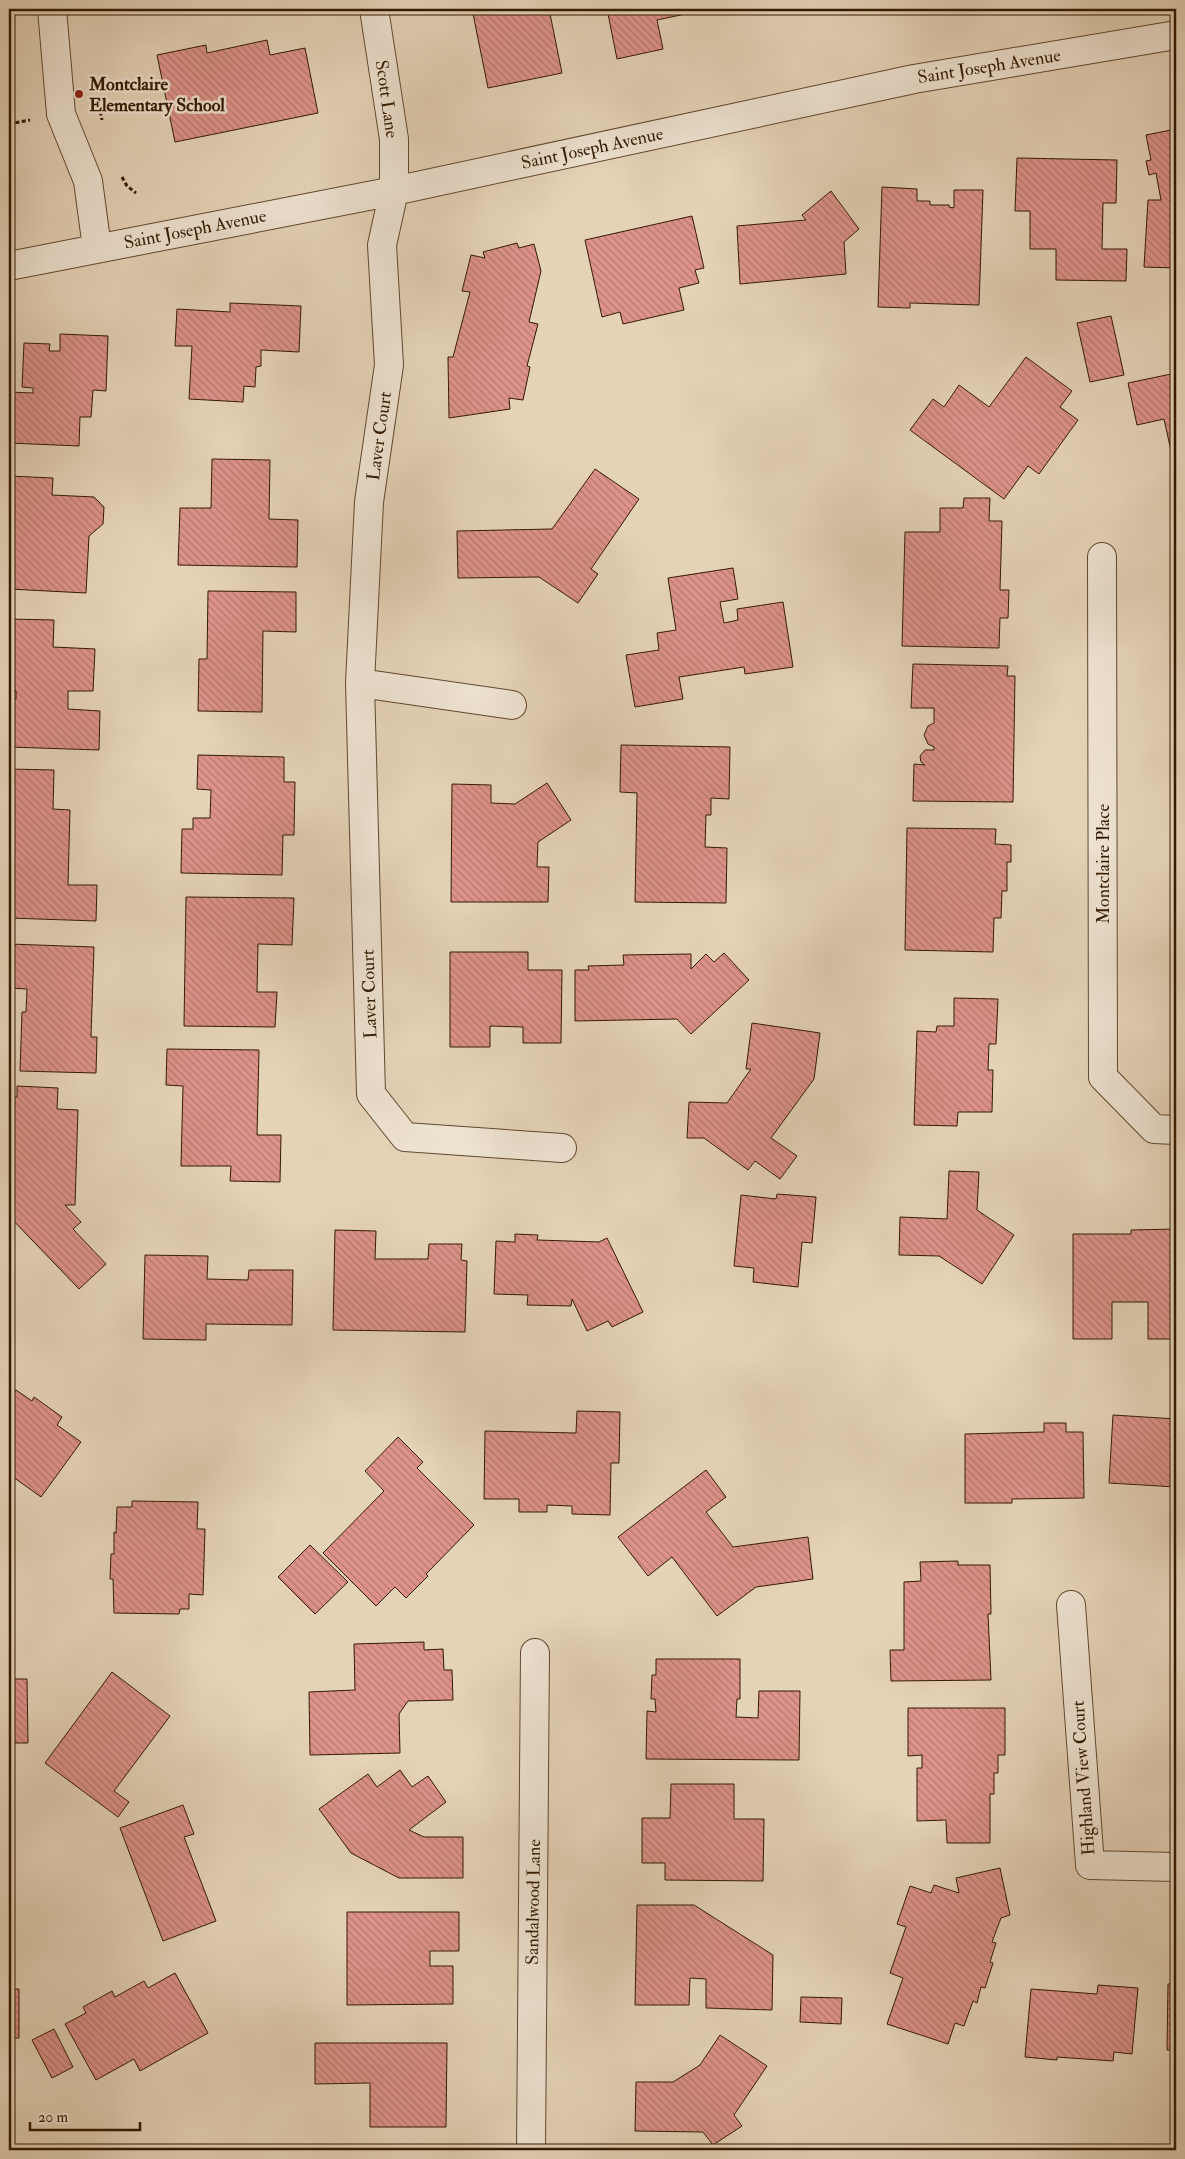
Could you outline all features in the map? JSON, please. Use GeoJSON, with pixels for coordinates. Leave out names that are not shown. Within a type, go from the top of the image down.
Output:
{"type":"FeatureCollection","features":[{"type":"Feature","properties":{"kind":"street"},"geometry":{"type":"LineString","coordinates":[[52,9],[61,114],[88,181],[96,248]]}},
{"type":"Feature","properties":{"kind":"street","name":"Scott Lane"},"geometry":{"type":"LineString","coordinates":[[374,9],[394,139],[394,190]]}},
{"type":"Feature","properties":{"kind":"street","name":"Saint Joseph Avenue"},"geometry":{"type":"LineString","coordinates":[[9,266],[394,190],[914,79],[1176,35]]}},
{"type":"Feature","properties":{"kind":"street","name":"Laver Court"},"geometry":{"type":"LineString","coordinates":[[394,190],[382,245],[390,365],[369,502],[360,683],[371,1094],[405,1137],[562,1148]]}},
{"type":"Feature","properties":{"kind":"street","name":"Montclaire Place"},"geometry":{"type":"LineString","coordinates":[[1102,556],[1103,1077],[1154,1129],[1176,1130]]}},
{"type":"Feature","properties":{"kind":"street"},"geometry":{"type":"LineString","coordinates":[[360,683],[512,705]]}},
{"type":"Feature","properties":{"kind":"street","name":"Highland View Court"},"geometry":{"type":"LineString","coordinates":[[1071,1605],[1090,1865],[1176,1867]]}},
{"type":"Feature","properties":{"kind":"street","name":"Sandalwood Lane"},"geometry":{"type":"LineString","coordinates":[[531,2150],[535,1653]]}},
{"type":"Feature","properties":{"kind":"building"},"geometry":{"type":"Polygon","coordinates":[[[472,9],[549,9],[562,73],[488,88],[472,9]]]}},
{"type":"Feature","properties":{"kind":"building"},"geometry":{"type":"Polygon","coordinates":[[[607,9],[709,9],[657,20],[663,49],[617,59],[607,9]]]}},
{"type":"Feature","properties":{"kind":"building"},"geometry":{"type":"Polygon","coordinates":[[[267,40],[270,55],[305,48],[318,113],[175,142],[157,55],[206,45],[207,53],[267,40]]]}},
{"type":"Feature","properties":{"kind":"building"},"geometry":{"type":"Polygon","coordinates":[[[1176,129],[1176,268],[1144,267],[1148,200],[1161,200],[1156,173],[1149,175],[1146,161],[1151,160],[1146,135],[1176,129]]]}},
{"type":"Feature","properties":{"kind":"building"},"geometry":{"type":"Polygon","coordinates":[[[1017,158],[1117,160],[1116,203],[1103,203],[1102,249],[1127,249],[1126,281],[1056,280],[1056,249],[1030,249],[1030,211],[1015,211],[1017,158]]]}},
{"type":"Feature","properties":{"kind":"building"},"geometry":{"type":"Polygon","coordinates":[[[882,187],[917,189],[917,201],[930,201],[930,205],[949,205],[949,207],[954,208],[954,190],[983,190],[979,305],[910,303],[910,308],[878,307],[882,187]]]}},
{"type":"Feature","properties":{"kind":"building"},"geometry":{"type":"Polygon","coordinates":[[[831,191],[859,229],[844,242],[846,274],[740,284],[737,226],[806,220],[802,215],[831,191]]]}},
{"type":"Feature","properties":{"kind":"building"},"geometry":{"type":"Polygon","coordinates":[[[692,216],[704,268],[695,270],[699,283],[679,288],[684,310],[623,324],[620,312],[602,317],[585,240],[692,216]]]}},
{"type":"Feature","properties":{"kind":"building"},"geometry":{"type":"Polygon","coordinates":[[[517,243],[519,248],[534,244],[541,271],[529,322],[538,324],[527,366],[530,367],[523,400],[509,398],[510,409],[449,418],[448,357],[453,357],[470,292],[462,291],[471,255],[485,258],[483,252],[517,243]]]}},
{"type":"Feature","properties":{"kind":"building"},"geometry":{"type":"Polygon","coordinates":[[[230,303],[301,306],[299,352],[261,350],[261,366],[256,367],[255,387],[244,386],[243,402],[189,399],[192,346],[175,346],[177,309],[230,312],[230,303]]]}},
{"type":"Feature","properties":{"kind":"building"},"geometry":{"type":"Polygon","coordinates":[[[1111,316],[1124,375],[1090,382],[1077,323],[1111,316]]]}},
{"type":"Feature","properties":{"kind":"building"},"geometry":{"type":"Polygon","coordinates":[[[60,334],[108,336],[106,391],[93,390],[91,417],[80,417],[79,446],[9,443],[9,392],[33,393],[33,388],[22,387],[24,343],[50,344],[49,351],[60,351],[60,334]]]}},
{"type":"Feature","properties":{"kind":"building"},"geometry":{"type":"Polygon","coordinates":[[[1026,357],[1072,391],[1060,407],[1078,420],[1039,474],[1028,466],[1004,499],[910,430],[933,399],[944,407],[959,385],[989,407],[1026,357]]]}},
{"type":"Feature","properties":{"kind":"building"},"geometry":{"type":"Polygon","coordinates":[[[1176,373],[1176,459],[1173,460],[1164,419],[1137,425],[1128,383],[1176,373]]]}},
{"type":"Feature","properties":{"kind":"building"},"geometry":{"type":"Polygon","coordinates":[[[212,459],[270,460],[269,519],[298,520],[297,567],[178,565],[180,508],[211,508],[212,459]]]}},
{"type":"Feature","properties":{"kind":"building"},"geometry":{"type":"Polygon","coordinates":[[[595,469],[639,499],[591,569],[598,574],[578,603],[539,577],[458,578],[457,531],[552,529],[595,469]]]}},
{"type":"Feature","properties":{"kind":"building"},"geometry":{"type":"Polygon","coordinates":[[[9,476],[53,478],[52,495],[94,497],[104,507],[103,524],[89,536],[86,593],[9,589],[12,517],[9,516],[9,476]]]}},
{"type":"Feature","properties":{"kind":"building"},"geometry":{"type":"Polygon","coordinates":[[[964,498],[990,498],[989,521],[1002,521],[1000,590],[1009,590],[1008,618],[1000,618],[999,648],[902,646],[905,532],[940,532],[940,508],[963,508],[964,498]]]}},
{"type":"Feature","properties":{"kind":"building"},"geometry":{"type":"Polygon","coordinates":[[[733,568],[738,599],[720,602],[724,623],[738,620],[737,609],[783,602],[793,667],[745,674],[744,667],[679,677],[683,699],[635,707],[626,655],[659,650],[657,633],[676,630],[668,578],[733,568]]]}},
{"type":"Feature","properties":{"kind":"building"},"geometry":{"type":"Polygon","coordinates":[[[208,591],[296,592],[296,632],[263,631],[262,712],[198,711],[199,659],[207,659],[208,591]]]}},
{"type":"Feature","properties":{"kind":"building"},"geometry":{"type":"Polygon","coordinates":[[[9,619],[54,620],[53,647],[95,649],[93,691],[68,691],[68,709],[100,711],[99,750],[9,747],[9,699],[16,699],[16,691],[9,690],[9,619]]]}},
{"type":"Feature","properties":{"kind":"building"},"geometry":{"type":"Polygon","coordinates":[[[913,664],[1008,666],[1007,676],[1015,676],[1013,802],[913,801],[914,764],[925,765],[921,762],[920,756],[925,750],[934,750],[934,747],[928,744],[924,735],[928,726],[934,723],[934,708],[911,708],[913,664]]]}},
{"type":"Feature","properties":{"kind":"building"},"geometry":{"type":"Polygon","coordinates":[[[621,745],[730,747],[729,799],[711,798],[711,815],[706,815],[705,847],[727,848],[726,903],[635,902],[637,793],[620,792],[621,745]]]}},
{"type":"Feature","properties":{"kind":"building"},"geometry":{"type":"Polygon","coordinates":[[[198,755],[284,757],[284,782],[295,782],[294,835],[283,835],[282,875],[181,873],[182,829],[193,829],[193,818],[210,818],[211,790],[197,789],[198,755]]]}},
{"type":"Feature","properties":{"kind":"building"},"geometry":{"type":"Polygon","coordinates":[[[9,769],[54,770],[53,809],[70,810],[68,885],[97,885],[96,921],[9,918],[9,769]]]}},
{"type":"Feature","properties":{"kind":"building"},"geometry":{"type":"Polygon","coordinates":[[[547,783],[571,820],[538,842],[537,867],[549,867],[548,902],[451,902],[452,784],[491,785],[491,803],[515,804],[547,783]]]}},
{"type":"Feature","properties":{"kind":"building"},"geometry":{"type":"Polygon","coordinates":[[[907,828],[996,829],[995,844],[1011,845],[1011,862],[1007,862],[1007,891],[1002,891],[1001,918],[994,918],[993,952],[905,950],[907,828]]]}},
{"type":"Feature","properties":{"kind":"building"},"geometry":{"type":"Polygon","coordinates":[[[186,897],[294,898],[292,945],[258,944],[257,992],[277,992],[275,1027],[184,1026],[186,897]]]}},
{"type":"Feature","properties":{"kind":"building"},"geometry":{"type":"Polygon","coordinates":[[[9,944],[94,947],[91,1037],[97,1037],[96,1073],[20,1071],[22,1012],[26,1012],[27,989],[9,988],[9,944]]]}},
{"type":"Feature","properties":{"kind":"building"},"geometry":{"type":"Polygon","coordinates":[[[450,952],[528,952],[528,970],[562,970],[561,1043],[523,1043],[523,1027],[490,1026],[490,1047],[450,1047],[450,952]]]}},
{"type":"Feature","properties":{"kind":"building"},"geometry":{"type":"Polygon","coordinates":[[[724,953],[749,980],[691,1034],[677,1019],[575,1021],[575,970],[589,970],[588,966],[624,965],[623,955],[691,954],[691,969],[706,954],[714,962],[724,953]]]}},
{"type":"Feature","properties":{"kind":"building"},"geometry":{"type":"Polygon","coordinates":[[[954,998],[998,999],[996,1044],[989,1044],[988,1070],[993,1070],[992,1112],[958,1112],[957,1126],[914,1125],[917,1031],[936,1032],[937,1026],[954,1026],[954,998]]]}},
{"type":"Feature","properties":{"kind":"building"},"geometry":{"type":"Polygon","coordinates":[[[752,1023],[820,1033],[814,1079],[771,1138],[797,1156],[780,1179],[755,1161],[748,1170],[704,1138],[687,1138],[689,1102],[727,1103],[751,1069],[746,1069],[752,1023]]]}},
{"type":"Feature","properties":{"kind":"building"},"geometry":{"type":"Polygon","coordinates":[[[167,1049],[259,1050],[257,1135],[281,1135],[280,1182],[230,1181],[231,1166],[181,1166],[183,1086],[166,1085],[167,1049]]]}},
{"type":"Feature","properties":{"kind":"building"},"geometry":{"type":"Polygon","coordinates":[[[17,1086],[58,1088],[57,1109],[78,1110],[75,1205],[65,1205],[81,1222],[73,1229],[106,1264],[79,1289],[9,1216],[12,1136],[9,1136],[9,1097],[17,1097],[17,1086]]]}},
{"type":"Feature","properties":{"kind":"building"},"geometry":{"type":"Polygon","coordinates":[[[949,1171],[979,1172],[977,1210],[1014,1235],[982,1284],[939,1256],[899,1255],[900,1217],[947,1219],[949,1171]]]}},
{"type":"Feature","properties":{"kind":"building"},"geometry":{"type":"Polygon","coordinates":[[[777,1194],[816,1197],[812,1243],[802,1242],[798,1287],[753,1282],[754,1268],[734,1266],[741,1195],[776,1199],[777,1194]]]}},
{"type":"Feature","properties":{"kind":"building"},"geometry":{"type":"Polygon","coordinates":[[[1176,1229],[1176,1339],[1148,1339],[1148,1302],[1112,1302],[1112,1339],[1073,1339],[1073,1234],[1131,1234],[1131,1230],[1176,1229]]]}},
{"type":"Feature","properties":{"kind":"building"},"geometry":{"type":"Polygon","coordinates":[[[335,1230],[376,1231],[375,1259],[428,1259],[429,1244],[462,1244],[461,1260],[467,1261],[465,1332],[333,1330],[335,1230]]]}},
{"type":"Feature","properties":{"kind":"building"},"geometry":{"type":"Polygon","coordinates":[[[515,1234],[538,1235],[537,1240],[599,1242],[607,1238],[643,1312],[612,1327],[608,1321],[587,1331],[572,1299],[571,1306],[527,1305],[528,1295],[494,1294],[496,1241],[515,1242],[515,1234]]]}},
{"type":"Feature","properties":{"kind":"building"},"geometry":{"type":"Polygon","coordinates":[[[145,1255],[208,1256],[207,1279],[248,1280],[249,1270],[293,1270],[292,1325],[206,1324],[206,1340],[143,1339],[145,1255]]]}},
{"type":"Feature","properties":{"kind":"building"},"geometry":{"type":"Polygon","coordinates":[[[16,1390],[32,1401],[34,1397],[62,1417],[57,1425],[81,1442],[41,1497],[9,1474],[9,1400],[16,1390]]]}},
{"type":"Feature","properties":{"kind":"building"},"geometry":{"type":"Polygon","coordinates":[[[577,1411],[620,1412],[619,1463],[611,1463],[610,1515],[572,1514],[572,1506],[547,1505],[547,1512],[519,1512],[519,1499],[484,1499],[485,1431],[576,1433],[577,1411]]]}},
{"type":"Feature","properties":{"kind":"building"},"geometry":{"type":"Polygon","coordinates":[[[1113,1415],[1176,1419],[1176,1487],[1109,1483],[1113,1415]]]}},
{"type":"Feature","properties":{"kind":"building"},"geometry":{"type":"Polygon","coordinates":[[[1044,1423],[1066,1423],[1066,1432],[1083,1432],[1084,1498],[1012,1499],[1012,1503],[965,1503],[965,1434],[1044,1432],[1044,1423]]]}},
{"type":"Feature","properties":{"kind":"building"},"geometry":{"type":"Polygon","coordinates":[[[398,1437],[423,1462],[417,1468],[474,1525],[426,1574],[428,1576],[406,1598],[395,1587],[376,1606],[323,1553],[384,1491],[365,1471],[398,1437]]]}},
{"type":"Feature","properties":{"kind":"building"},"geometry":{"type":"Polygon","coordinates":[[[706,1470],[726,1497],[706,1512],[733,1547],[808,1537],[813,1579],[756,1587],[717,1616],[672,1557],[648,1576],[618,1537],[706,1470]]]}},
{"type":"Feature","properties":{"kind":"building"},"geometry":{"type":"Polygon","coordinates":[[[132,1501],[198,1502],[197,1529],[205,1529],[203,1595],[189,1594],[189,1609],[180,1609],[179,1614],[114,1613],[113,1579],[110,1579],[111,1554],[114,1554],[117,1507],[132,1507],[132,1501]]]}},
{"type":"Feature","properties":{"kind":"building"},"geometry":{"type":"Polygon","coordinates":[[[310,1545],[348,1582],[315,1614],[278,1577],[310,1545]]]}},
{"type":"Feature","properties":{"kind":"building"},"geometry":{"type":"Polygon","coordinates":[[[958,1561],[958,1565],[990,1565],[991,1614],[988,1614],[991,1680],[891,1681],[890,1650],[904,1650],[904,1582],[921,1581],[920,1562],[958,1561]]]}},
{"type":"Feature","properties":{"kind":"building"},"geometry":{"type":"Polygon","coordinates":[[[424,1642],[424,1650],[443,1649],[444,1670],[452,1670],[453,1700],[408,1701],[399,1714],[400,1753],[310,1755],[309,1692],[355,1690],[354,1644],[424,1642]]]}},
{"type":"Feature","properties":{"kind":"building"},"geometry":{"type":"Polygon","coordinates":[[[656,1659],[740,1659],[740,1699],[737,1699],[736,1717],[758,1718],[759,1691],[800,1691],[799,1760],[646,1759],[647,1711],[656,1712],[655,1699],[651,1699],[652,1675],[656,1675],[656,1659]]]}},
{"type":"Feature","properties":{"kind":"building"},"geometry":{"type":"Polygon","coordinates":[[[112,1672],[170,1716],[114,1791],[129,1802],[118,1817],[45,1763],[112,1672]]]}},
{"type":"Feature","properties":{"kind":"building"},"geometry":{"type":"Polygon","coordinates":[[[9,1679],[27,1679],[28,1743],[9,1743],[9,1679]]]}},
{"type":"Feature","properties":{"kind":"building"},"geometry":{"type":"Polygon","coordinates":[[[908,1708],[1005,1708],[1005,1755],[998,1755],[998,1773],[994,1773],[994,1794],[990,1794],[990,1843],[947,1843],[946,1820],[917,1821],[917,1768],[922,1768],[922,1755],[908,1756],[908,1708]]]}},
{"type":"Feature","properties":{"kind":"building"},"geometry":{"type":"Polygon","coordinates":[[[400,1770],[412,1787],[428,1776],[446,1802],[409,1830],[424,1837],[463,1837],[463,1878],[399,1878],[351,1853],[319,1809],[368,1774],[377,1787],[400,1770]]]}},
{"type":"Feature","properties":{"kind":"building"},"geometry":{"type":"Polygon","coordinates":[[[671,1784],[734,1784],[734,1819],[764,1819],[763,1881],[665,1880],[665,1863],[642,1863],[642,1818],[670,1818],[671,1784]]]}},
{"type":"Feature","properties":{"kind":"building"},"geometry":{"type":"Polygon","coordinates":[[[183,1805],[194,1834],[184,1837],[216,1921],[163,1941],[120,1828],[183,1805]]]}},
{"type":"Feature","properties":{"kind":"building"},"geometry":{"type":"Polygon","coordinates":[[[1000,1868],[1010,1915],[1001,1918],[992,1942],[996,1943],[990,1962],[993,1963],[985,1988],[981,1987],[977,2003],[973,2001],[964,2026],[955,2023],[948,2044],[887,2024],[903,1978],[890,1973],[906,1927],[897,1924],[910,1886],[931,1893],[934,1885],[959,1893],[956,1878],[1000,1868]]]}},
{"type":"Feature","properties":{"kind":"building"},"geometry":{"type":"Polygon","coordinates":[[[637,1905],[694,1905],[773,1955],[772,2010],[706,2008],[706,1979],[690,1978],[689,2005],[635,2005],[637,1905]]]}},
{"type":"Feature","properties":{"kind":"building"},"geometry":{"type":"Polygon","coordinates":[[[347,1912],[459,1912],[459,1951],[430,1951],[430,1966],[453,1966],[453,2004],[347,2005],[347,1912]]]}},
{"type":"Feature","properties":{"kind":"building"},"geometry":{"type":"Polygon","coordinates":[[[175,1973],[208,2033],[140,2071],[134,2059],[96,2080],[65,2024],[86,2013],[83,2007],[112,1991],[115,1997],[144,1981],[148,1988],[175,1973]]]}},
{"type":"Feature","properties":{"kind":"building"},"geometry":{"type":"Polygon","coordinates":[[[1168,1984],[1176,1984],[1176,2050],[1167,2050],[1168,1984]]]}},
{"type":"Feature","properties":{"kind":"building"},"geometry":{"type":"Polygon","coordinates":[[[1098,1985],[1138,1988],[1132,2054],[1114,2052],[1113,2061],[1057,2057],[1057,2060],[1025,2057],[1031,1989],[1097,1994],[1098,1985]]]}},
{"type":"Feature","properties":{"kind":"building"},"geometry":{"type":"Polygon","coordinates":[[[9,1989],[19,1989],[19,2038],[9,2038],[9,1989]]]}},
{"type":"Feature","properties":{"kind":"building"},"geometry":{"type":"Polygon","coordinates":[[[801,1997],[842,1998],[841,2024],[800,2022],[801,1997]]]}},
{"type":"Feature","properties":{"kind":"building"},"geometry":{"type":"Polygon","coordinates":[[[54,2029],[73,2067],[52,2078],[32,2040],[54,2029]]]}},
{"type":"Feature","properties":{"kind":"building"},"geometry":{"type":"Polygon","coordinates":[[[720,2035],[767,2066],[734,2115],[742,2126],[713,2145],[703,2132],[635,2131],[636,2082],[673,2082],[700,2065],[720,2035]]]}},
{"type":"Feature","properties":{"kind":"building"},"geometry":{"type":"Polygon","coordinates":[[[315,2043],[447,2043],[446,2127],[370,2127],[370,2083],[315,2084],[315,2043]]]}},
{"type":"Feature","properties":{"kind":"place","name":"Montclaire Elementary School"},"geometry":{"type":"Point","coordinates":[79,94]}}]}
